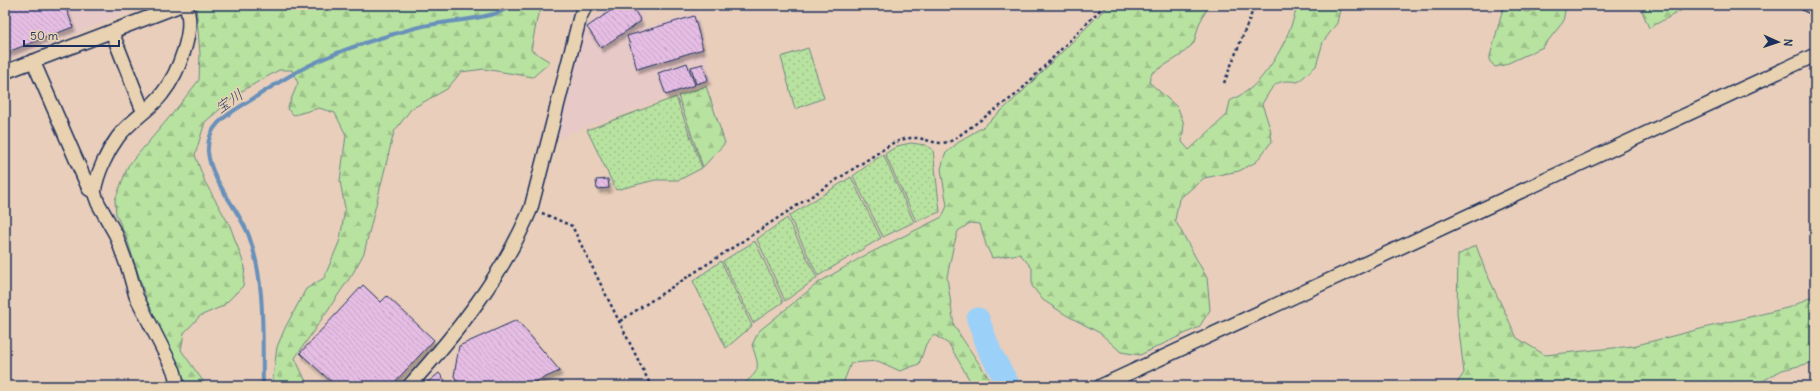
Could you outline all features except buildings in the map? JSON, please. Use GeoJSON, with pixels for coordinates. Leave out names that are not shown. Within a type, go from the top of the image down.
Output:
{"type":"FeatureCollection","features":[{"type":"Feature","properties":{"kind":"street"},"geometry":{"type":"LineString","coordinates":[[5,72],[181,5]]}},
{"type":"Feature","properties":{"kind":"street"},"geometry":{"type":"LineString","coordinates":[[178,386],[174,372],[136,296],[121,248],[94,192],[96,181],[109,150],[119,136],[162,94],[185,51],[189,33],[188,11],[185,5]]}},
{"type":"Feature","properties":{"kind":"street"},"geometry":{"type":"LineString","coordinates":[[409,386],[452,337],[520,234],[531,208],[580,17],[586,5]]}},
{"type":"Feature","properties":{"kind":"street"},"geometry":{"type":"LineString","coordinates":[[580,17],[598,5]]}},
{"type":"Feature","properties":{"kind":"street"},"geometry":{"type":"LineString","coordinates":[[1808,5],[1815,8]]}},
{"type":"Feature","properties":{"kind":"street"},"geometry":{"type":"LineString","coordinates":[[112,32],[141,106],[145,110]]}},
{"type":"Feature","properties":{"kind":"street"},"geometry":{"type":"LineString","coordinates":[[1101,386],[1815,55]]}},
{"type":"Feature","properties":{"kind":"street"},"geometry":{"type":"LineString","coordinates":[[33,61],[89,189],[94,192]]}},
{"type":"Feature","properties":{"kind":"path"},"geometry":{"type":"LineString","coordinates":[[620,321],[893,143],[913,138],[945,144],[952,140],[1017,94],[1105,5]]}},
{"type":"Feature","properties":{"kind":"path"},"geometry":{"type":"LineString","coordinates":[[1224,83],[1255,5]]}},
{"type":"Feature","properties":{"kind":"path"},"geometry":{"type":"LineString","coordinates":[[531,208],[572,226],[651,386]]}},
{"type":"Feature","properties":{"kind":"shaded area"},"geometry":{"type":"Polygon","coordinates":[[[5,5],[147,5],[5,61],[5,5]]]}},
{"type":"Feature","properties":{"kind":"shaded area"},"geometry":{"type":"Polygon","coordinates":[[[610,5],[642,5],[645,28],[696,12],[712,81],[557,138],[582,33],[586,24],[593,17],[610,5]]]}},
{"type":"Feature","properties":{"kind":"green space"},"geometry":{"type":"Polygon","coordinates":[[[196,5],[302,5],[303,7],[328,5],[548,5],[538,14],[531,50],[550,62],[533,77],[484,69],[461,72],[447,89],[411,109],[394,132],[364,253],[353,273],[295,358],[308,386],[272,386],[277,347],[285,328],[306,289],[324,278],[340,240],[345,208],[340,181],[346,135],[335,113],[319,108],[294,115],[287,109],[298,83],[292,70],[279,70],[240,92],[205,122],[195,155],[205,182],[230,226],[245,267],[243,286],[223,306],[200,316],[184,333],[181,350],[205,384],[204,386],[186,386],[173,353],[152,317],[127,239],[116,214],[115,200],[128,166],[199,80],[200,54],[196,5]]]}},
{"type":"Feature","properties":{"kind":"green space"},"geometry":{"type":"Polygon","coordinates":[[[1109,5],[1209,5],[1199,24],[1194,43],[1180,56],[1152,73],[1149,82],[1178,108],[1184,124],[1182,142],[1189,150],[1227,115],[1230,101],[1251,88],[1266,71],[1286,38],[1291,27],[1297,5],[1341,5],[1337,23],[1323,42],[1316,66],[1298,82],[1279,82],[1272,88],[1262,104],[1270,128],[1272,141],[1256,162],[1239,171],[1204,178],[1179,199],[1175,220],[1207,278],[1210,310],[1199,327],[1140,355],[1121,352],[1100,333],[1066,315],[1043,300],[1032,286],[1032,268],[1020,254],[992,258],[986,245],[980,224],[970,223],[958,231],[947,277],[954,326],[994,386],[973,386],[949,344],[934,335],[926,344],[919,364],[900,371],[878,361],[851,363],[842,386],[741,386],[752,376],[757,368],[752,345],[759,331],[818,283],[862,257],[942,217],[947,206],[941,169],[945,154],[961,140],[983,127],[1019,95],[1109,5]]]}},
{"type":"Feature","properties":{"kind":"green space"},"geometry":{"type":"Polygon","coordinates":[[[1504,5],[1519,5],[1517,9],[1527,12],[1549,5],[1566,5],[1563,22],[1543,47],[1504,65],[1495,67],[1489,60],[1504,5]]]}},
{"type":"Feature","properties":{"kind":"green space"},"geometry":{"type":"Polygon","coordinates":[[[1646,5],[1691,5],[1649,28],[1642,11],[1646,5]]]}},
{"type":"Feature","properties":{"kind":"green space"},"geometry":{"type":"Polygon","coordinates":[[[808,48],[824,98],[795,109],[781,57],[808,48]]]}},
{"type":"Feature","properties":{"kind":"green space"},"geometry":{"type":"Polygon","coordinates":[[[706,86],[725,143],[703,167],[678,96],[706,86]]]}},
{"type":"Feature","properties":{"kind":"green space"},"geometry":{"type":"Polygon","coordinates":[[[676,97],[702,168],[679,180],[655,180],[616,190],[587,130],[676,97]]]}},
{"type":"Feature","properties":{"kind":"green space"},"geometry":{"type":"Polygon","coordinates":[[[911,143],[925,145],[933,150],[940,212],[916,221],[885,154],[897,146],[911,143]]]}},
{"type":"Feature","properties":{"kind":"green space"},"geometry":{"type":"Polygon","coordinates":[[[883,154],[914,222],[883,237],[853,176],[883,154]]]}},
{"type":"Feature","properties":{"kind":"green space"},"geometry":{"type":"Polygon","coordinates":[[[851,177],[881,238],[818,276],[789,216],[851,177]]]}},
{"type":"Feature","properties":{"kind":"green space"},"geometry":{"type":"Polygon","coordinates":[[[787,218],[817,278],[785,301],[757,239],[787,218]]]}},
{"type":"Feature","properties":{"kind":"green space"},"geometry":{"type":"Polygon","coordinates":[[[755,241],[783,302],[753,323],[723,261],[755,241]]]}},
{"type":"Feature","properties":{"kind":"green space"},"geometry":{"type":"Polygon","coordinates":[[[1476,245],[1485,270],[1517,338],[1545,355],[1633,346],[1791,307],[1815,295],[1815,362],[1782,370],[1754,386],[1455,386],[1464,373],[1457,313],[1458,255],[1476,245]]]}},
{"type":"Feature","properties":{"kind":"green space"},"geometry":{"type":"Polygon","coordinates":[[[721,261],[752,326],[726,348],[693,281],[721,261]]]}},
{"type":"Feature","properties":{"kind":"waterway","name":"宝川"},"geometry":{"type":"LineString","coordinates":[[263,386],[263,329],[261,291],[258,272],[249,236],[214,174],[210,163],[208,142],[215,127],[221,120],[235,110],[280,82],[320,60],[374,40],[419,27],[475,18],[496,13],[512,5]]}},
{"type":"Feature","properties":{"kind":"waterway"},"geometry":{"type":"LineString","coordinates":[[978,319],[990,352],[1009,386]]}}]}
